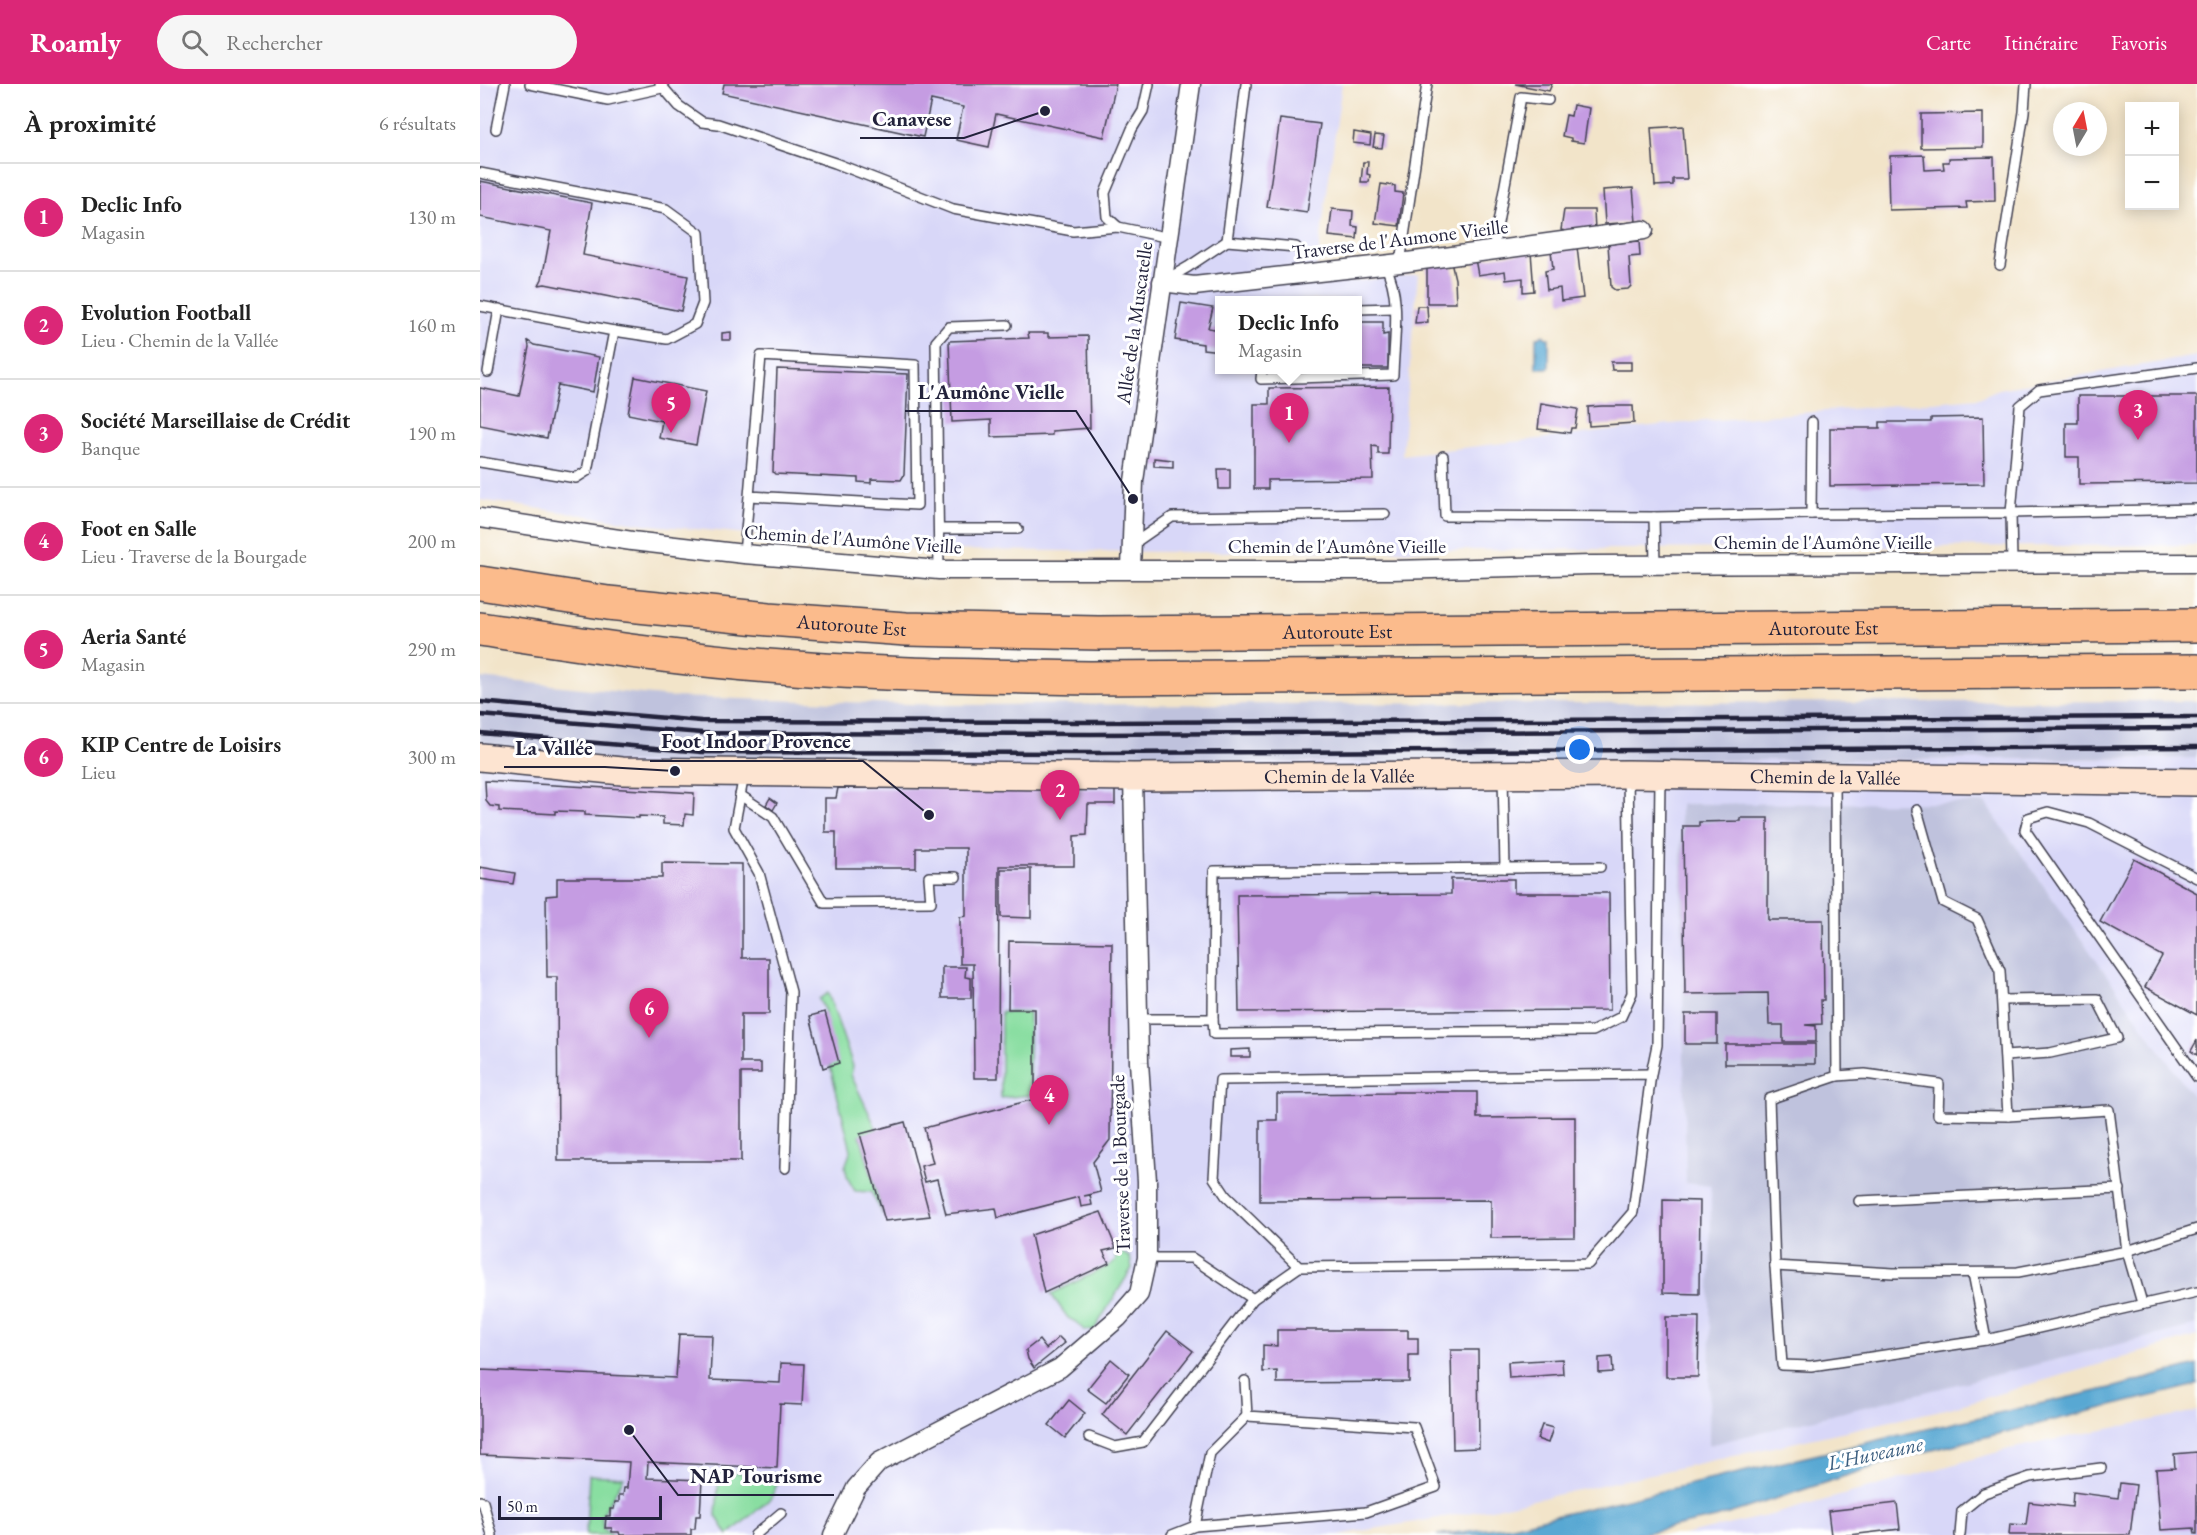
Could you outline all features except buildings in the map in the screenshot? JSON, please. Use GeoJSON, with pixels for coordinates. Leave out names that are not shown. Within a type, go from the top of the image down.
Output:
{"type":"FeatureCollection","features":[{"type":"Feature","properties":{"kind":"highway","name":"Autoroute Est"},"geometry":{"type":"LineString","coordinates":[[480,584],[608,603],[769,619],[906,629],[1053,632],[2197,625]]}},
{"type":"Feature","properties":{"kind":"highway"},"geometry":{"type":"LineString","coordinates":[[480,629],[604,648],[781,667],[965,675],[1102,678],[2197,671]]}},
{"type":"Feature","properties":{"kind":"street","name":"Allée de la Muscatelle"},"geometry":{"type":"LineString","coordinates":[[1131,569],[1134,481],[1191,84]]}},
{"type":"Feature","properties":{"kind":"street","name":"Traverse de l'Aumone Vieille"},"geometry":{"type":"LineString","coordinates":[[1162,282],[1194,286],[1392,264],[1644,230]]}},
{"type":"Feature","properties":{"kind":"street","name":"Chemin de l'Aumône Vieille"},"geometry":{"type":"LineString","coordinates":[[480,518],[632,541],[744,554],[842,564],[939,570],[1392,570],[1655,565],[2197,563]]}},
{"type":"Feature","properties":{"kind":"street","name":"Chemin de la Vallée"},"geometry":{"type":"LineString","coordinates":[[480,757],[742,784],[1133,777],[1503,774],[1660,774],[2197,782]]}},
{"type":"Feature","properties":{"kind":"street","name":"Traverse de la Bourgade"},"geometry":{"type":"LineString","coordinates":[[833,1535],[856,1488],[879,1462],[1060,1368],[1118,1318],[1138,1294],[1147,1258],[1147,1154],[1139,1062],[1133,777]]}},
{"type":"Feature","properties":{"kind":"lane"},"geometry":{"type":"LineString","coordinates":[[496,129],[505,84]]}},
{"type":"Feature","properties":{"kind":"lane"},"geometry":{"type":"LineString","coordinates":[[530,84],[608,99],[661,86],[679,106],[702,122],[718,124],[836,163],[953,209],[1073,231],[1118,227],[1170,238]]}},
{"type":"Feature","properties":{"kind":"lane"},"geometry":{"type":"LineString","coordinates":[[1118,227],[1107,217],[1105,194],[1132,129],[1143,111],[1149,84]]}},
{"type":"Feature","properties":{"kind":"lane"},"geometry":{"type":"LineString","coordinates":[[1227,241],[1246,84]]}},
{"type":"Feature","properties":{"kind":"lane"},"geometry":{"type":"LineString","coordinates":[[1262,374],[1261,379],[1393,375],[1395,308],[1392,264],[1427,84]]}},
{"type":"Feature","properties":{"kind":"lane"},"geometry":{"type":"LineString","coordinates":[[2000,265],[2024,112],[2026,84]]}},
{"type":"Feature","properties":{"kind":"lane"},"geometry":{"type":"LineString","coordinates":[[1493,250],[1521,97],[1548,100]]}},
{"type":"Feature","properties":{"kind":"lane"},"geometry":{"type":"LineString","coordinates":[[480,173],[666,208],[699,232],[703,303],[695,324],[668,339],[480,306]]}},
{"type":"Feature","properties":{"kind":"lane"},"geometry":{"type":"LineString","coordinates":[[1162,282],[1227,241],[1296,248]]}},
{"type":"Feature","properties":{"kind":"lane"},"geometry":{"type":"LineString","coordinates":[[1362,309],[1395,308]]}},
{"type":"Feature","properties":{"kind":"lane"},"geometry":{"type":"LineString","coordinates":[[488,372],[499,309]]}},
{"type":"Feature","properties":{"kind":"lane"},"geometry":{"type":"LineString","coordinates":[[939,570],[936,342],[950,327],[1007,325]]}},
{"type":"Feature","properties":{"kind":"lane"},"geometry":{"type":"LineString","coordinates":[[480,462],[576,478],[587,471],[614,331]]}},
{"type":"Feature","properties":{"kind":"lane"},"geometry":{"type":"LineString","coordinates":[[744,554],[761,356],[915,365],[917,505],[749,496]]}},
{"type":"Feature","properties":{"kind":"lane"},"geometry":{"type":"LineString","coordinates":[[2012,563],[2011,513],[2020,406],[2039,390],[2197,368]]}},
{"type":"Feature","properties":{"kind":"lane"},"geometry":{"type":"LineString","coordinates":[[1811,514],[1812,422]]}},
{"type":"Feature","properties":{"kind":"lane"},"geometry":{"type":"LineString","coordinates":[[1443,456],[1445,516],[1654,517],[2197,509]]}},
{"type":"Feature","properties":{"kind":"lane"},"geometry":{"type":"LineString","coordinates":[[1131,546],[1172,518],[1385,514]]}},
{"type":"Feature","properties":{"kind":"lane"},"geometry":{"type":"LineString","coordinates":[[1654,517],[1655,565]]}},
{"type":"Feature","properties":{"kind":"lane"},"geometry":{"type":"LineString","coordinates":[[939,529],[1018,529]]}},
{"type":"Feature","properties":{"kind":"lane"},"geometry":{"type":"LineString","coordinates":[[1503,774],[1505,868]]}},
{"type":"Feature","properties":{"kind":"lane"},"geometry":{"type":"LineString","coordinates":[[1600,867],[1214,871],[1214,1034],[1593,1031],[1622,1017],[1632,993],[1628,774]]}},
{"type":"Feature","properties":{"kind":"lane"},"geometry":{"type":"LineString","coordinates":[[1089,1437],[1115,1447],[1143,1442],[1253,1299],[1299,1267],[1588,1264],[1633,1212],[1651,1074],[1657,1045],[1660,774]]}},
{"type":"Feature","properties":{"kind":"lane"},"geometry":{"type":"LineString","coordinates":[[1835,777],[1837,1076]]}},
{"type":"Feature","properties":{"kind":"lane"},"geometry":{"type":"LineString","coordinates":[[742,784],[773,817],[824,903],[930,902],[929,877],[956,877]]}},
{"type":"Feature","properties":{"kind":"lane"},"geometry":{"type":"LineString","coordinates":[[742,784],[734,828],[759,873],[791,992],[785,1168]]}},
{"type":"Feature","properties":{"kind":"lane"},"geometry":{"type":"LineString","coordinates":[[1917,810],[1943,902],[1977,919],[2000,971],[2008,1116]]}},
{"type":"Feature","properties":{"kind":"lane"},"geometry":{"type":"LineString","coordinates":[[2197,878],[2089,823],[2048,812],[2028,818],[2025,830],[2197,1077]]}},
{"type":"Feature","properties":{"kind":"lane"},"geometry":{"type":"LineString","coordinates":[[2002,1000],[2097,999],[2116,1038],[2050,1053],[2005,1056]]}},
{"type":"Feature","properties":{"kind":"lane"},"geometry":{"type":"LineString","coordinates":[[1138,1019],[1213,1019]]}},
{"type":"Feature","properties":{"kind":"lane"},"geometry":{"type":"LineString","coordinates":[[1299,1267],[1226,1196],[1214,1178],[1220,1080],[1651,1074]]}},
{"type":"Feature","properties":{"kind":"lane"},"geometry":{"type":"LineString","coordinates":[[2142,1303],[2127,1251],[2109,1110],[2008,1116],[1938,1115],[1939,1084],[1865,1074],[1837,1076],[1769,1099],[1775,1266],[1782,1365],[1811,1366],[1986,1340],[2197,1292]]}},
{"type":"Feature","properties":{"kind":"lane"},"geometry":{"type":"LineString","coordinates":[[1859,1201],[2120,1189]]}},
{"type":"Feature","properties":{"kind":"lane"},"geometry":{"type":"LineString","coordinates":[[1775,1266],[1893,1273],[2018,1272],[2127,1251],[2197,1229]]}},
{"type":"Feature","properties":{"kind":"lane"},"geometry":{"type":"LineString","coordinates":[[1147,1258],[1192,1258],[1253,1299]]}},
{"type":"Feature","properties":{"kind":"lane"},"geometry":{"type":"LineString","coordinates":[[1973,1273],[1986,1340]]}},
{"type":"Feature","properties":{"kind":"lane"},"geometry":{"type":"LineString","coordinates":[[1195,1526],[1210,1453],[1247,1416],[1245,1381]]}},
{"type":"Feature","properties":{"kind":"lane"},"geometry":{"type":"LineString","coordinates":[[1172,1535],[1195,1526],[1366,1512],[1436,1487],[1414,1427],[1247,1416]]}},
{"type":"Feature","properties":{"kind":"lane"},"geometry":{"type":"LineString","coordinates":[[1960,1535],[1962,1511],[1984,1493],[2030,1477],[2101,1468]]}},
{"type":"Feature","properties":{"kind":"lane"},"geometry":{"type":"LineString","coordinates":[[480,1501],[483,1502],[492,1535]]}},
{"type":"Feature","properties":{"kind":"lane"},"geometry":{"type":"LineString","coordinates":[[755,1535],[781,1513]]}},
{"type":"Feature","properties":{"kind":"shaded area"},"geometry":{"type":"Polygon","coordinates":[[[480,84],[1342,84],[1314,286],[1418,274],[1402,455],[1659,425],[1979,398],[1998,389],[2197,356],[2197,545],[1197,552],[921,550],[651,525],[480,500],[480,84]]]}},
{"type":"Feature","properties":{"kind":"shaded area"},"geometry":{"type":"Polygon","coordinates":[[[480,678],[672,697],[944,705],[2197,701],[2197,758],[799,765],[627,762],[480,749],[480,678]]]}},
{"type":"Feature","properties":{"kind":"shaded area"},"geometry":{"type":"Polygon","coordinates":[[[480,749],[799,765],[2197,758],[2197,1336],[1950,1408],[1497,1508],[1338,1535],[480,1535],[480,749]]]}},
{"type":"Feature","properties":{"kind":"shaded area"},"geometry":{"type":"Polygon","coordinates":[[[1985,803],[2197,1103],[2197,1325],[1709,1445],[1711,1186],[1686,1183],[1680,804],[1985,803]]]}},
{"type":"Feature","properties":{"kind":"shaded area"},"geometry":{"type":"Polygon","coordinates":[[[2197,1411],[2197,1535],[1683,1535],[1771,1515],[2009,1449],[2197,1411]]]}},
{"type":"Feature","properties":{"kind":"green space"},"geometry":{"type":"Polygon","coordinates":[[[828,993],[853,1066],[851,1075],[877,1130],[860,1135],[883,1215],[871,1192],[855,1191],[848,1179],[845,1167],[851,1150],[830,1066],[825,1012],[819,999],[828,993]]]}},
{"type":"Feature","properties":{"kind":"green space"},"geometry":{"type":"Polygon","coordinates":[[[1001,1012],[1029,1013],[1029,1095],[1001,1098],[1001,1012]]]}},
{"type":"Feature","properties":{"kind":"green space"},"geometry":{"type":"Polygon","coordinates":[[[1122,1253],[1130,1257],[1132,1268],[1094,1330],[1084,1330],[1068,1318],[1051,1294],[1110,1265],[1116,1260],[1115,1254],[1122,1253]]]}},
{"type":"Feature","properties":{"kind":"green space"},"geometry":{"type":"Polygon","coordinates":[[[719,1472],[781,1475],[771,1498],[728,1535],[716,1516],[719,1472]]]}},
{"type":"Feature","properties":{"kind":"green space"},"geometry":{"type":"Polygon","coordinates":[[[589,1475],[624,1477],[602,1515],[603,1529],[612,1535],[586,1535],[589,1475]]]}},
{"type":"Feature","properties":{"kind":"water"},"geometry":{"type":"Polygon","coordinates":[[[1543,335],[1549,338],[1549,368],[1536,368],[1536,338],[1543,335]]]}},
{"type":"Feature","properties":{"kind":"water","name":"L'Huveaune"},"geometry":{"type":"Polygon","coordinates":[[[2197,1365],[2197,1385],[1904,1457],[1716,1518],[1635,1535],[1437,1535],[1512,1526],[2115,1387],[2197,1365]]]}},
{"type":"Feature","properties":{"kind":"railway"},"geometry":{"type":"LineString","coordinates":[[480,702],[701,721],[1091,722],[2197,717]]}},
{"type":"Feature","properties":{"kind":"railway"},"geometry":{"type":"LineString","coordinates":[[480,715],[702,733],[1091,734],[2197,728]]}},
{"type":"Feature","properties":{"kind":"railway"},"geometry":{"type":"LineString","coordinates":[[480,733],[702,752],[1092,753],[2197,747]]}},
{"type":"Feature","properties":{"kind":"place","name":"Canavese"},"geometry":{"type":"Point","coordinates":[1045,111]}},
{"type":"Feature","properties":{"kind":"place","name":"Aeria Santé"},"geometry":{"type":"Point","coordinates":[671,433]}},
{"type":"Feature","properties":{"kind":"place","name":"Société Marseillaise de Crédit"},"geometry":{"type":"Point","coordinates":[2138,440]}},
{"type":"Feature","properties":{"kind":"place","name":"Declic Info"},"geometry":{"type":"Point","coordinates":[1289,443]}},
{"type":"Feature","properties":{"kind":"place","name":"L'Aumône Vielle"},"geometry":{"type":"Point","coordinates":[1133,499]}},
{"type":"Feature","properties":{"kind":"place","name":"La Vallée"},"geometry":{"type":"Point","coordinates":[675,771]}},
{"type":"Feature","properties":{"kind":"place","name":"Foot Indoor Provence"},"geometry":{"type":"Point","coordinates":[929,815]}},
{"type":"Feature","properties":{"kind":"place","name":"Evolution Football"},"geometry":{"type":"Point","coordinates":[1060,820]}},
{"type":"Feature","properties":{"kind":"place","name":"KIP Centre de Loisirs"},"geometry":{"type":"Point","coordinates":[649,1038]}},
{"type":"Feature","properties":{"kind":"place","name":"Foot en Salle"},"geometry":{"type":"Point","coordinates":[1049,1125]}},
{"type":"Feature","properties":{"kind":"place","name":"NAP Tourisme"},"geometry":{"type":"Point","coordinates":[629,1430]}}]}
